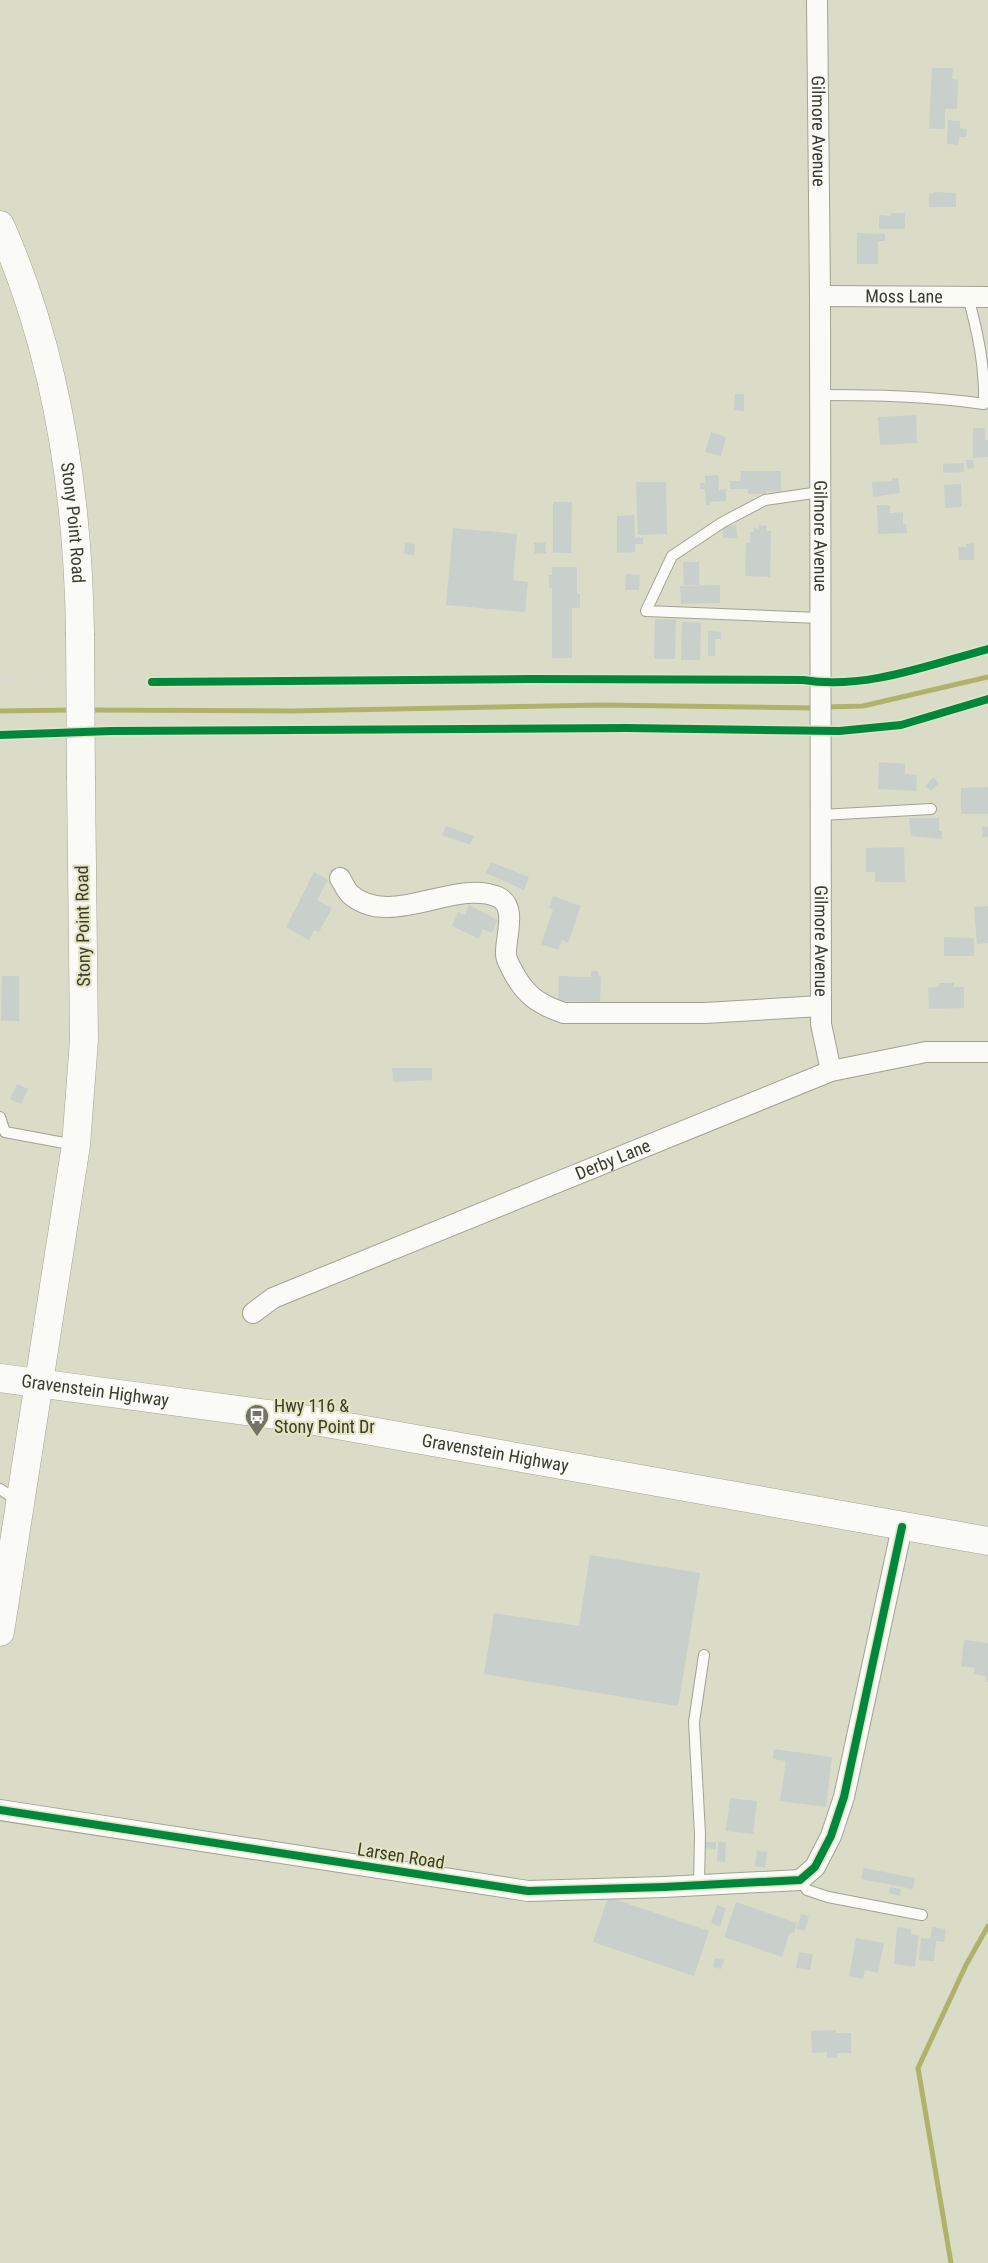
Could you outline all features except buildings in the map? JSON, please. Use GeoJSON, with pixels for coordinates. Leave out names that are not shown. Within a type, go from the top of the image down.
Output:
{"type":"FeatureCollection","features":[{"type":"Feature","properties":{"kind":"main road","name":"Stony Point Road"},"geometry":{"type":"LineString","coordinates":[[0,225],[41,343],[60,420],[76,531],[80,633],[84,1040],[76,1145],[40,1382],[10,1496],[0,1632]]}},
{"type":"Feature","properties":{"kind":"main road","name":"Gravenstein Highway"},"geometry":{"type":"LineString","coordinates":[[0,1378],[298,1418],[988,1541]]}},
{"type":"Feature","properties":{"kind":"street","name":"Gilmore Avenue"},"geometry":{"type":"LineString","coordinates":[[817,0],[820,296],[821,1024],[831,1071]]}},
{"type":"Feature","properties":{"kind":"street","name":"Moss Lane"},"geometry":{"type":"LineString","coordinates":[[820,296],[988,297]]}},
{"type":"Feature","properties":{"kind":"street"},"geometry":{"type":"LineString","coordinates":[[340,878],[348,893],[357,899],[384,906],[402,906],[470,893],[486,893],[500,898],[506,903],[508,914],[506,956],[518,983],[533,999],[548,1008],[564,1013],[705,1013],[821,1006]]}},
{"type":"Feature","properties":{"kind":"street","name":"Derby Lane"},"geometry":{"type":"LineString","coordinates":[[253,1313],[273,1298],[831,1071],[926,1052],[988,1052]]}},
{"type":"Feature","properties":{"kind":"street"},"geometry":{"type":"LineString","coordinates":[[800,1880],[815,1867],[831,1836],[844,1798],[902,1527]]}},
{"type":"Feature","properties":{"kind":"street","name":"Larsen Road"},"geometry":{"type":"LineString","coordinates":[[0,1810],[528,1891],[699,1886],[800,1880]]}},
{"type":"Feature","properties":{"kind":"lane"},"geometry":{"type":"LineString","coordinates":[[820,395],[884,395],[951,399],[984,404],[985,382],[979,336],[968,297]]}},
{"type":"Feature","properties":{"kind":"lane"},"geometry":{"type":"LineString","coordinates":[[820,492],[765,500],[722,522],[672,556],[646,611],[820,618]]}},
{"type":"Feature","properties":{"kind":"lane"},"geometry":{"type":"LineString","coordinates":[[821,815],[931,809]]}},
{"type":"Feature","properties":{"kind":"lane"},"geometry":{"type":"LineString","coordinates":[[0,1117],[2,1134],[76,1145]]}},
{"type":"Feature","properties":{"kind":"lane"},"geometry":{"type":"LineString","coordinates":[[699,1886],[700,1834],[694,1722],[704,1655]]}},
{"type":"Feature","properties":{"kind":"lane"},"geometry":{"type":"LineString","coordinates":[[800,1880],[807,1890],[828,1897],[922,1915]]}},
{"type":"Feature","properties":{"kind":"path"},"geometry":{"type":"LineString","coordinates":[[152,682],[162,682]]}},
{"type":"Feature","properties":{"kind":"waterway"},"geometry":{"type":"LineString","coordinates":[[825,707],[863,706],[988,677]]}},
{"type":"Feature","properties":{"kind":"waterway"},"geometry":{"type":"LineString","coordinates":[[88,710],[292,711],[602,705],[817,708]]}},
{"type":"Feature","properties":{"kind":"waterway"},"geometry":{"type":"LineString","coordinates":[[0,711],[72,710]]}},
{"type":"Feature","properties":{"kind":"waterway"},"geometry":{"type":"LineString","coordinates":[[951,2263],[918,2068],[966,1965],[988,1926]]}},
{"type":"Feature","properties":{"kind":"cycle path"},"geometry":{"type":"LineString","coordinates":[[152,682],[532,679],[803,680],[850,682],[897,674],[988,649]]}},
{"type":"Feature","properties":{"kind":"cycle path"},"geometry":{"type":"LineString","coordinates":[[0,735],[111,731],[627,728],[839,731],[901,725],[988,699]]}},
{"type":"Feature","properties":{"kind":"cycle path"},"geometry":{"type":"LineString","coordinates":[[0,1810],[528,1891],[800,1880],[815,1867],[831,1836],[844,1797],[902,1527]]}},
{"type":"Feature","properties":{"kind":"place","name":"Hwy 116 & Stony Point Dr"},"geometry":{"type":"Point","coordinates":[257,1437]}}]}
